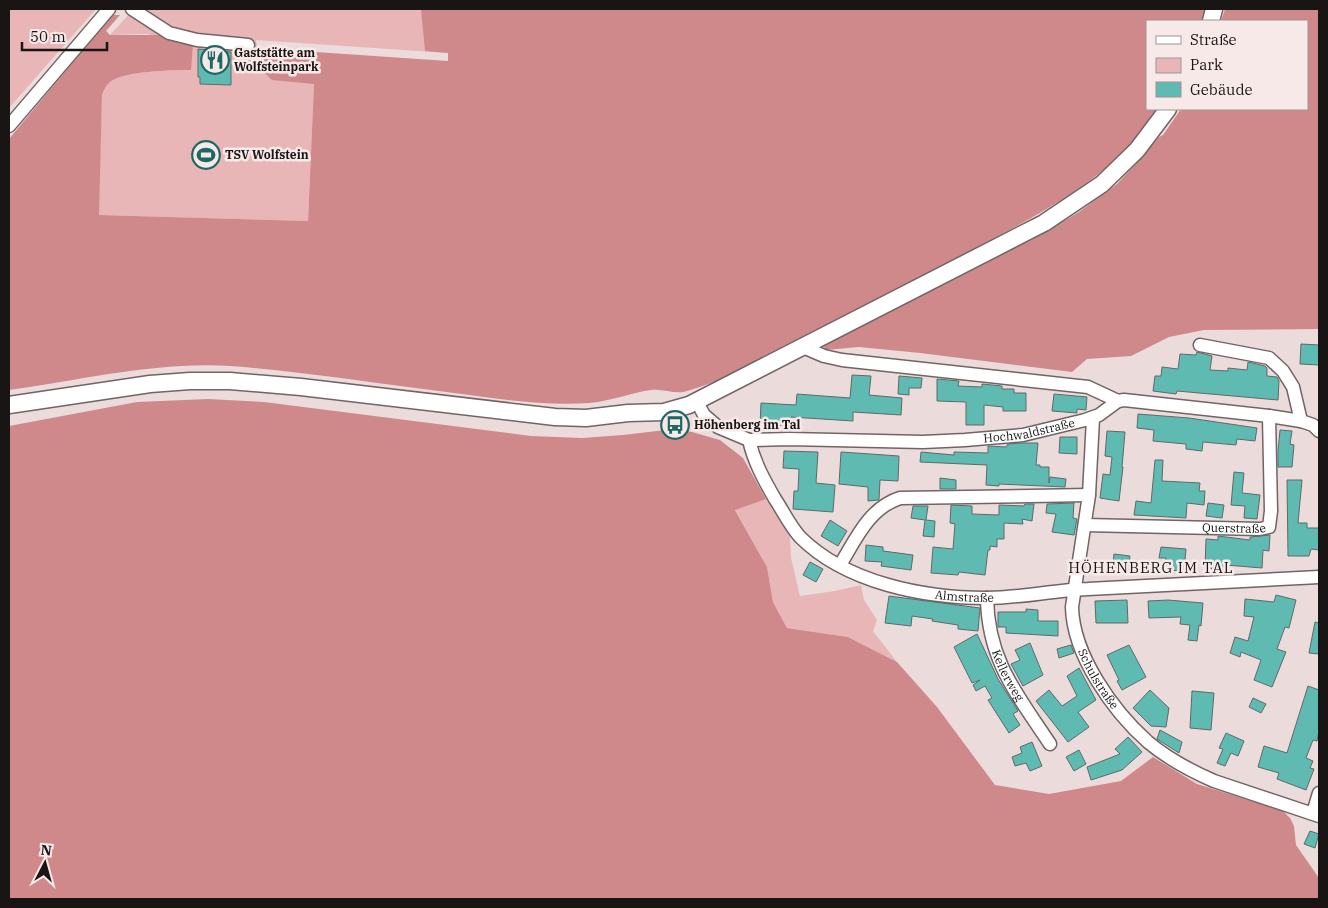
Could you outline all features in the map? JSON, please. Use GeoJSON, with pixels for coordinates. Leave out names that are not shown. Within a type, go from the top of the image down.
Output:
{"type":"FeatureCollection","features":[{"type":"Feature","properties":{"kind":"main road"},"geometry":{"type":"LineString","coordinates":[[9,406],[150,384],[190,381],[258,383],[556,417],[586,418],[628,413],[672,411],[682,408],[1007,243],[1066,209],[1102,184],[1121,167],[1137,150],[1167,110]]}},
{"type":"Feature","properties":{"kind":"street"},"geometry":{"type":"LineString","coordinates":[[9,126],[110,9]]}},
{"type":"Feature","properties":{"kind":"street"},"geometry":{"type":"LineString","coordinates":[[132,9],[169,33],[197,40],[248,44]]}},
{"type":"Feature","properties":{"kind":"street"},"geometry":{"type":"LineString","coordinates":[[1200,346],[1269,358],[1283,371],[1293,387],[1301,421]]}},
{"type":"Feature","properties":{"kind":"street"},"geometry":{"type":"LineString","coordinates":[[803,347],[824,356],[842,360],[1088,387],[1118,401],[1131,400],[1301,421],[1319,431]]}},
{"type":"Feature","properties":{"kind":"street"},"geometry":{"type":"LineString","coordinates":[[696,400],[704,415],[714,424],[749,440]]}},
{"type":"Feature","properties":{"kind":"street","name":"Hochwaldstraße"},"geometry":{"type":"LineString","coordinates":[[749,440],[789,439],[900,442],[965,440],[1023,434],[1093,418],[1118,401]]}},
{"type":"Feature","properties":{"kind":"street","name":"Querstraße"},"geometry":{"type":"LineString","coordinates":[[1085,525],[1269,528],[1271,511],[1269,416]]}},
{"type":"Feature","properties":{"kind":"street","name":"Schulstraße"},"geometry":{"type":"LineString","coordinates":[[1093,418],[1089,495],[1074,590],[1072,618],[1078,641],[1086,659],[1111,700],[1148,742],[1160,751],[1200,775],[1316,815]]}},
{"type":"Feature","properties":{"kind":"street","name":"Almstraße"},"geometry":{"type":"LineString","coordinates":[[749,440],[759,470],[792,527],[809,544],[840,565],[870,579],[913,591],[987,598],[1074,590],[1319,577]]}},
{"type":"Feature","properties":{"kind":"street"},"geometry":{"type":"LineString","coordinates":[[840,565],[875,512],[888,502],[900,498],[1089,495]]}},
{"type":"Feature","properties":{"kind":"street","name":"Kellerweg"},"geometry":{"type":"LineString","coordinates":[[987,598],[989,627],[999,662],[1050,744]]}},
{"type":"Feature","properties":{"kind":"street"},"geometry":{"type":"LineString","coordinates":[[1316,815],[1319,794]]}},
{"type":"Feature","properties":{"kind":"green space"},"geometry":{"type":"Polygon","coordinates":[[[9,9],[96,9],[9,108],[9,9]]]}},
{"type":"Feature","properties":{"kind":"green space","name":"TSV Wolfstein"},"geometry":{"type":"Polygon","coordinates":[[[134,9],[442,9],[448,53],[256,40],[263,71],[314,84],[308,221],[98,215],[102,95],[106,86],[117,78],[126,75],[191,70],[148,34],[110,35],[134,9]]]}},
{"type":"Feature","properties":{"kind":"green space"},"geometry":{"type":"Polygon","coordinates":[[[766,499],[790,535],[791,558],[800,596],[861,585],[864,600],[877,620],[873,631],[897,662],[848,637],[787,628],[773,602],[767,567],[735,509],[766,499]]]}},
{"type":"Feature","properties":{"kind":"shaded area"},"geometry":{"type":"Polygon","coordinates":[[[421,9],[1205,9],[1202,20],[1146,20],[1146,110],[1155,110],[1143,131],[1124,152],[1101,172],[1048,208],[995,238],[828,327],[734,373],[699,387],[683,392],[651,390],[605,401],[556,404],[505,400],[287,371],[203,365],[120,372],[9,390],[9,139],[112,15],[120,15],[106,31],[110,35],[162,35],[193,44],[191,70],[126,75],[110,82],[105,88],[102,95],[99,215],[308,221],[314,84],[272,80],[263,71],[257,48],[448,61],[448,53],[425,51],[421,9]]]}},
{"type":"Feature","properties":{"kind":"shaded area"},"geometry":{"type":"Polygon","coordinates":[[[1225,9],[1319,9],[1319,329],[1204,330],[1169,337],[1131,356],[1087,359],[1072,372],[859,347],[826,350],[823,345],[1039,236],[1079,212],[1117,184],[1159,137],[1163,135],[1180,110],[1308,110],[1308,20],[1221,20],[1225,9]]]}},
{"type":"Feature","properties":{"kind":"shaded area"},"geometry":{"type":"Polygon","coordinates":[[[208,399],[264,402],[531,436],[582,438],[674,429],[720,440],[743,458],[766,499],[735,510],[767,567],[773,602],[787,628],[848,637],[897,662],[937,707],[995,785],[1049,794],[1121,781],[1153,757],[1197,784],[1283,811],[1290,818],[1294,826],[1296,845],[1319,878],[1319,899],[9,899],[9,426],[137,402],[208,399]]]}},
{"type":"Feature","properties":{"kind":"building","name":"Gaststätte am Wolfsteinpark"},"geometry":{"type":"Polygon","coordinates":[[[198,49],[231,52],[231,85],[200,84],[200,77],[198,77],[198,49]]]}},
{"type":"Feature","properties":{"kind":"building"},"geometry":{"type":"Polygon","coordinates":[[[1301,344],[1319,345],[1319,365],[1300,364],[1301,344]]]}},
{"type":"Feature","properties":{"kind":"building"},"geometry":{"type":"Polygon","coordinates":[[[1197,352],[1212,356],[1210,370],[1228,371],[1228,368],[1247,370],[1248,362],[1265,366],[1267,368],[1267,376],[1277,377],[1279,381],[1278,400],[1177,391],[1176,394],[1153,391],[1155,376],[1161,376],[1162,367],[1178,369],[1180,354],[1196,355],[1197,352]]]}},
{"type":"Feature","properties":{"kind":"building"},"geometry":{"type":"Polygon","coordinates":[[[852,375],[871,376],[869,395],[902,398],[901,415],[853,412],[853,421],[791,417],[791,422],[781,421],[781,426],[760,425],[761,403],[796,405],[797,394],[850,398],[852,375]]]}},
{"type":"Feature","properties":{"kind":"building"},"geometry":{"type":"Polygon","coordinates":[[[899,376],[922,378],[921,388],[909,388],[909,395],[898,394],[899,376]]]}},
{"type":"Feature","properties":{"kind":"building"},"geometry":{"type":"Polygon","coordinates":[[[937,379],[959,381],[958,386],[982,387],[982,384],[1002,386],[1002,389],[1014,389],[1014,393],[1026,393],[1026,411],[1003,411],[1003,407],[984,405],[984,425],[966,425],[966,402],[937,401],[937,379]]]}},
{"type":"Feature","properties":{"kind":"building"},"geometry":{"type":"Polygon","coordinates":[[[1054,394],[1087,397],[1086,410],[1077,409],[1077,413],[1052,411],[1054,394]]]}},
{"type":"Feature","properties":{"kind":"building"},"geometry":{"type":"Polygon","coordinates":[[[1138,414],[1189,418],[1257,428],[1255,441],[1237,439],[1236,445],[1203,442],[1202,451],[1186,449],[1186,444],[1153,441],[1154,430],[1137,428],[1138,414]]]}},
{"type":"Feature","properties":{"kind":"building"},"geometry":{"type":"Polygon","coordinates":[[[1280,430],[1292,431],[1290,444],[1294,445],[1292,467],[1278,467],[1280,430]]]}},
{"type":"Feature","properties":{"kind":"building"},"geometry":{"type":"Polygon","coordinates":[[[1107,431],[1125,432],[1119,501],[1100,498],[1103,474],[1110,475],[1112,457],[1105,456],[1107,431]]]}},
{"type":"Feature","properties":{"kind":"building"},"geometry":{"type":"Polygon","coordinates":[[[1060,437],[1077,437],[1077,454],[1059,453],[1060,437]]]}},
{"type":"Feature","properties":{"kind":"building"},"geometry":{"type":"Polygon","coordinates":[[[1038,443],[1036,465],[1049,467],[1049,483],[1050,477],[1066,479],[1065,487],[986,485],[987,465],[920,462],[921,452],[954,455],[954,452],[988,453],[988,446],[1006,447],[1008,444],[1038,443]]]}},
{"type":"Feature","properties":{"kind":"building"},"geometry":{"type":"Polygon","coordinates":[[[784,451],[818,452],[816,483],[835,485],[833,512],[793,509],[794,491],[798,491],[799,469],[783,468],[784,451]]]}},
{"type":"Feature","properties":{"kind":"building"},"geometry":{"type":"Polygon","coordinates":[[[841,452],[899,456],[898,481],[880,480],[879,500],[868,501],[868,487],[839,484],[841,452]]]}},
{"type":"Feature","properties":{"kind":"building"},"geometry":{"type":"Polygon","coordinates":[[[1155,460],[1163,460],[1162,481],[1200,483],[1199,491],[1205,491],[1204,505],[1187,503],[1186,518],[1134,515],[1136,501],[1151,503],[1155,460]]]}},
{"type":"Feature","properties":{"kind":"building"},"geometry":{"type":"Polygon","coordinates":[[[1234,472],[1244,473],[1242,493],[1260,495],[1257,519],[1244,518],[1245,506],[1231,505],[1234,472]]]}},
{"type":"Feature","properties":{"kind":"building"},"geometry":{"type":"Polygon","coordinates":[[[940,478],[956,480],[956,489],[940,489],[940,478]]]}},
{"type":"Feature","properties":{"kind":"building"},"geometry":{"type":"Polygon","coordinates":[[[1287,480],[1302,480],[1298,523],[1307,523],[1307,528],[1319,528],[1319,550],[1311,549],[1309,556],[1288,556],[1287,480]]]}},
{"type":"Feature","properties":{"kind":"building"},"geometry":{"type":"Polygon","coordinates":[[[1074,503],[1073,518],[1077,519],[1074,535],[1052,532],[1056,514],[1046,513],[1047,504],[1074,503]]]}},
{"type":"Feature","properties":{"kind":"building"},"geometry":{"type":"Polygon","coordinates":[[[1208,503],[1224,505],[1222,518],[1206,516],[1208,503]]]}},
{"type":"Feature","properties":{"kind":"building"},"geometry":{"type":"Polygon","coordinates":[[[1025,504],[1034,504],[1032,521],[1022,519],[1023,524],[1004,523],[1004,539],[997,539],[997,547],[990,546],[990,550],[988,550],[985,575],[959,572],[958,575],[931,573],[933,547],[953,549],[955,524],[950,523],[951,505],[972,506],[972,514],[999,515],[999,505],[1024,506],[1025,504]]]}},
{"type":"Feature","properties":{"kind":"building"},"geometry":{"type":"Polygon","coordinates":[[[913,506],[928,506],[926,520],[935,521],[934,537],[923,536],[925,520],[911,518],[913,506]]]}},
{"type":"Feature","properties":{"kind":"building"},"geometry":{"type":"Polygon","coordinates":[[[830,520],[847,531],[838,546],[821,536],[830,520]]]}},
{"type":"Feature","properties":{"kind":"building"},"geometry":{"type":"Polygon","coordinates":[[[1270,535],[1269,551],[1263,550],[1262,568],[1226,565],[1226,570],[1205,568],[1206,539],[1218,540],[1218,536],[1250,540],[1250,537],[1270,535]]]}},
{"type":"Feature","properties":{"kind":"building"},"geometry":{"type":"Polygon","coordinates":[[[866,545],[883,547],[883,551],[913,555],[911,570],[881,566],[882,562],[865,561],[866,545]]]}},
{"type":"Feature","properties":{"kind":"building"},"geometry":{"type":"Polygon","coordinates":[[[1161,547],[1186,549],[1184,571],[1165,570],[1166,558],[1159,558],[1161,547]]]}},
{"type":"Feature","properties":{"kind":"building"},"geometry":{"type":"Polygon","coordinates":[[[1114,554],[1130,556],[1128,574],[1112,572],[1114,554]]]}},
{"type":"Feature","properties":{"kind":"building"},"geometry":{"type":"Polygon","coordinates":[[[810,562],[823,569],[816,582],[803,575],[810,562]]]}},
{"type":"Feature","properties":{"kind":"building"},"geometry":{"type":"Polygon","coordinates":[[[1276,595],[1296,600],[1289,628],[1285,627],[1277,649],[1286,652],[1272,687],[1254,680],[1261,660],[1241,652],[1240,657],[1230,653],[1235,637],[1248,641],[1254,617],[1244,616],[1245,599],[1274,602],[1276,595]]]}},
{"type":"Feature","properties":{"kind":"building"},"geometry":{"type":"Polygon","coordinates":[[[889,596],[980,608],[978,631],[958,629],[958,625],[912,616],[911,626],[885,623],[889,596]]]}},
{"type":"Feature","properties":{"kind":"building"},"geometry":{"type":"Polygon","coordinates":[[[1127,600],[1128,623],[1096,623],[1095,601],[1127,600]]]}},
{"type":"Feature","properties":{"kind":"building"},"geometry":{"type":"Polygon","coordinates":[[[1168,600],[1203,603],[1201,626],[1199,625],[1197,641],[1188,640],[1190,625],[1180,624],[1181,617],[1149,618],[1148,601],[1168,600]]]}},
{"type":"Feature","properties":{"kind":"building"},"geometry":{"type":"Polygon","coordinates":[[[1026,609],[1038,610],[1038,621],[1058,621],[1058,636],[1006,633],[1006,627],[998,627],[998,612],[1026,612],[1026,609]]]}},
{"type":"Feature","properties":{"kind":"building"},"geometry":{"type":"Polygon","coordinates":[[[1315,622],[1319,623],[1319,654],[1309,653],[1315,622]]]}},
{"type":"Feature","properties":{"kind":"building"},"geometry":{"type":"Polygon","coordinates":[[[977,634],[998,679],[1018,711],[1013,714],[1020,725],[1009,733],[988,700],[992,698],[985,686],[976,691],[973,685],[980,680],[972,683],[954,647],[977,634]]]}},
{"type":"Feature","properties":{"kind":"building"},"geometry":{"type":"Polygon","coordinates":[[[1030,643],[1043,675],[1023,686],[1011,664],[1020,660],[1015,650],[1030,643]]]}},
{"type":"Feature","properties":{"kind":"building"},"geometry":{"type":"Polygon","coordinates":[[[1071,645],[1074,653],[1059,658],[1057,649],[1071,645]]]}},
{"type":"Feature","properties":{"kind":"building"},"geometry":{"type":"Polygon","coordinates":[[[1129,645],[1146,677],[1122,690],[1107,655],[1129,645]]]}},
{"type":"Feature","properties":{"kind":"building"},"geometry":{"type":"Polygon","coordinates":[[[1079,668],[1096,700],[1078,712],[1089,727],[1068,742],[1036,701],[1049,690],[1062,706],[1077,696],[1067,676],[1079,668]]]}},
{"type":"Feature","properties":{"kind":"building"},"geometry":{"type":"Polygon","coordinates":[[[1308,686],[1319,690],[1319,731],[1317,741],[1313,740],[1306,758],[1313,761],[1310,768],[1314,769],[1306,790],[1277,779],[1279,773],[1258,767],[1264,746],[1287,753],[1308,686]]]}},
{"type":"Feature","properties":{"kind":"building"},"geometry":{"type":"Polygon","coordinates":[[[1150,690],[1169,708],[1166,727],[1151,726],[1133,708],[1150,690]]]}},
{"type":"Feature","properties":{"kind":"building"},"geometry":{"type":"Polygon","coordinates":[[[1192,691],[1214,693],[1211,730],[1190,728],[1192,691]]]}},
{"type":"Feature","properties":{"kind":"building"},"geometry":{"type":"Polygon","coordinates":[[[1253,698],[1266,704],[1261,713],[1249,707],[1253,698]]]}},
{"type":"Feature","properties":{"kind":"building"},"geometry":{"type":"Polygon","coordinates":[[[1160,730],[1182,742],[1179,753],[1157,739],[1160,730]]]}},
{"type":"Feature","properties":{"kind":"building"},"geometry":{"type":"Polygon","coordinates":[[[1226,733],[1244,741],[1238,756],[1231,753],[1225,766],[1217,763],[1223,749],[1219,748],[1226,733]]]}},
{"type":"Feature","properties":{"kind":"building"},"geometry":{"type":"Polygon","coordinates":[[[1128,737],[1142,752],[1122,770],[1091,780],[1087,767],[1120,754],[1115,749],[1128,737]]]}},
{"type":"Feature","properties":{"kind":"building"},"geometry":{"type":"Polygon","coordinates":[[[1032,742],[1042,766],[1030,771],[1026,763],[1015,766],[1012,757],[1022,753],[1020,747],[1032,742]]]}},
{"type":"Feature","properties":{"kind":"building"},"geometry":{"type":"Polygon","coordinates":[[[1079,750],[1086,764],[1074,771],[1066,757],[1079,750]]]}},
{"type":"Feature","properties":{"kind":"building"},"geometry":{"type":"Polygon","coordinates":[[[1310,831],[1319,834],[1315,848],[1304,844],[1310,831]]]}},
{"type":"Feature","properties":{"kind":"place","name":"Gaststätte am Wolfsteinpark"},"geometry":{"type":"Point","coordinates":[215,60]}},
{"type":"Feature","properties":{"kind":"place","name":"TSV Wolfstein"},"geometry":{"type":"Point","coordinates":[206,155]}},
{"type":"Feature","properties":{"kind":"place","name":"Höhenberg im Tal"},"geometry":{"type":"Point","coordinates":[675,425]}},
{"type":"Feature","properties":{"kind":"district","name":"HÖHENBERG IM TAL"},"geometry":{"type":"Point","coordinates":[1151,568]}}]}
